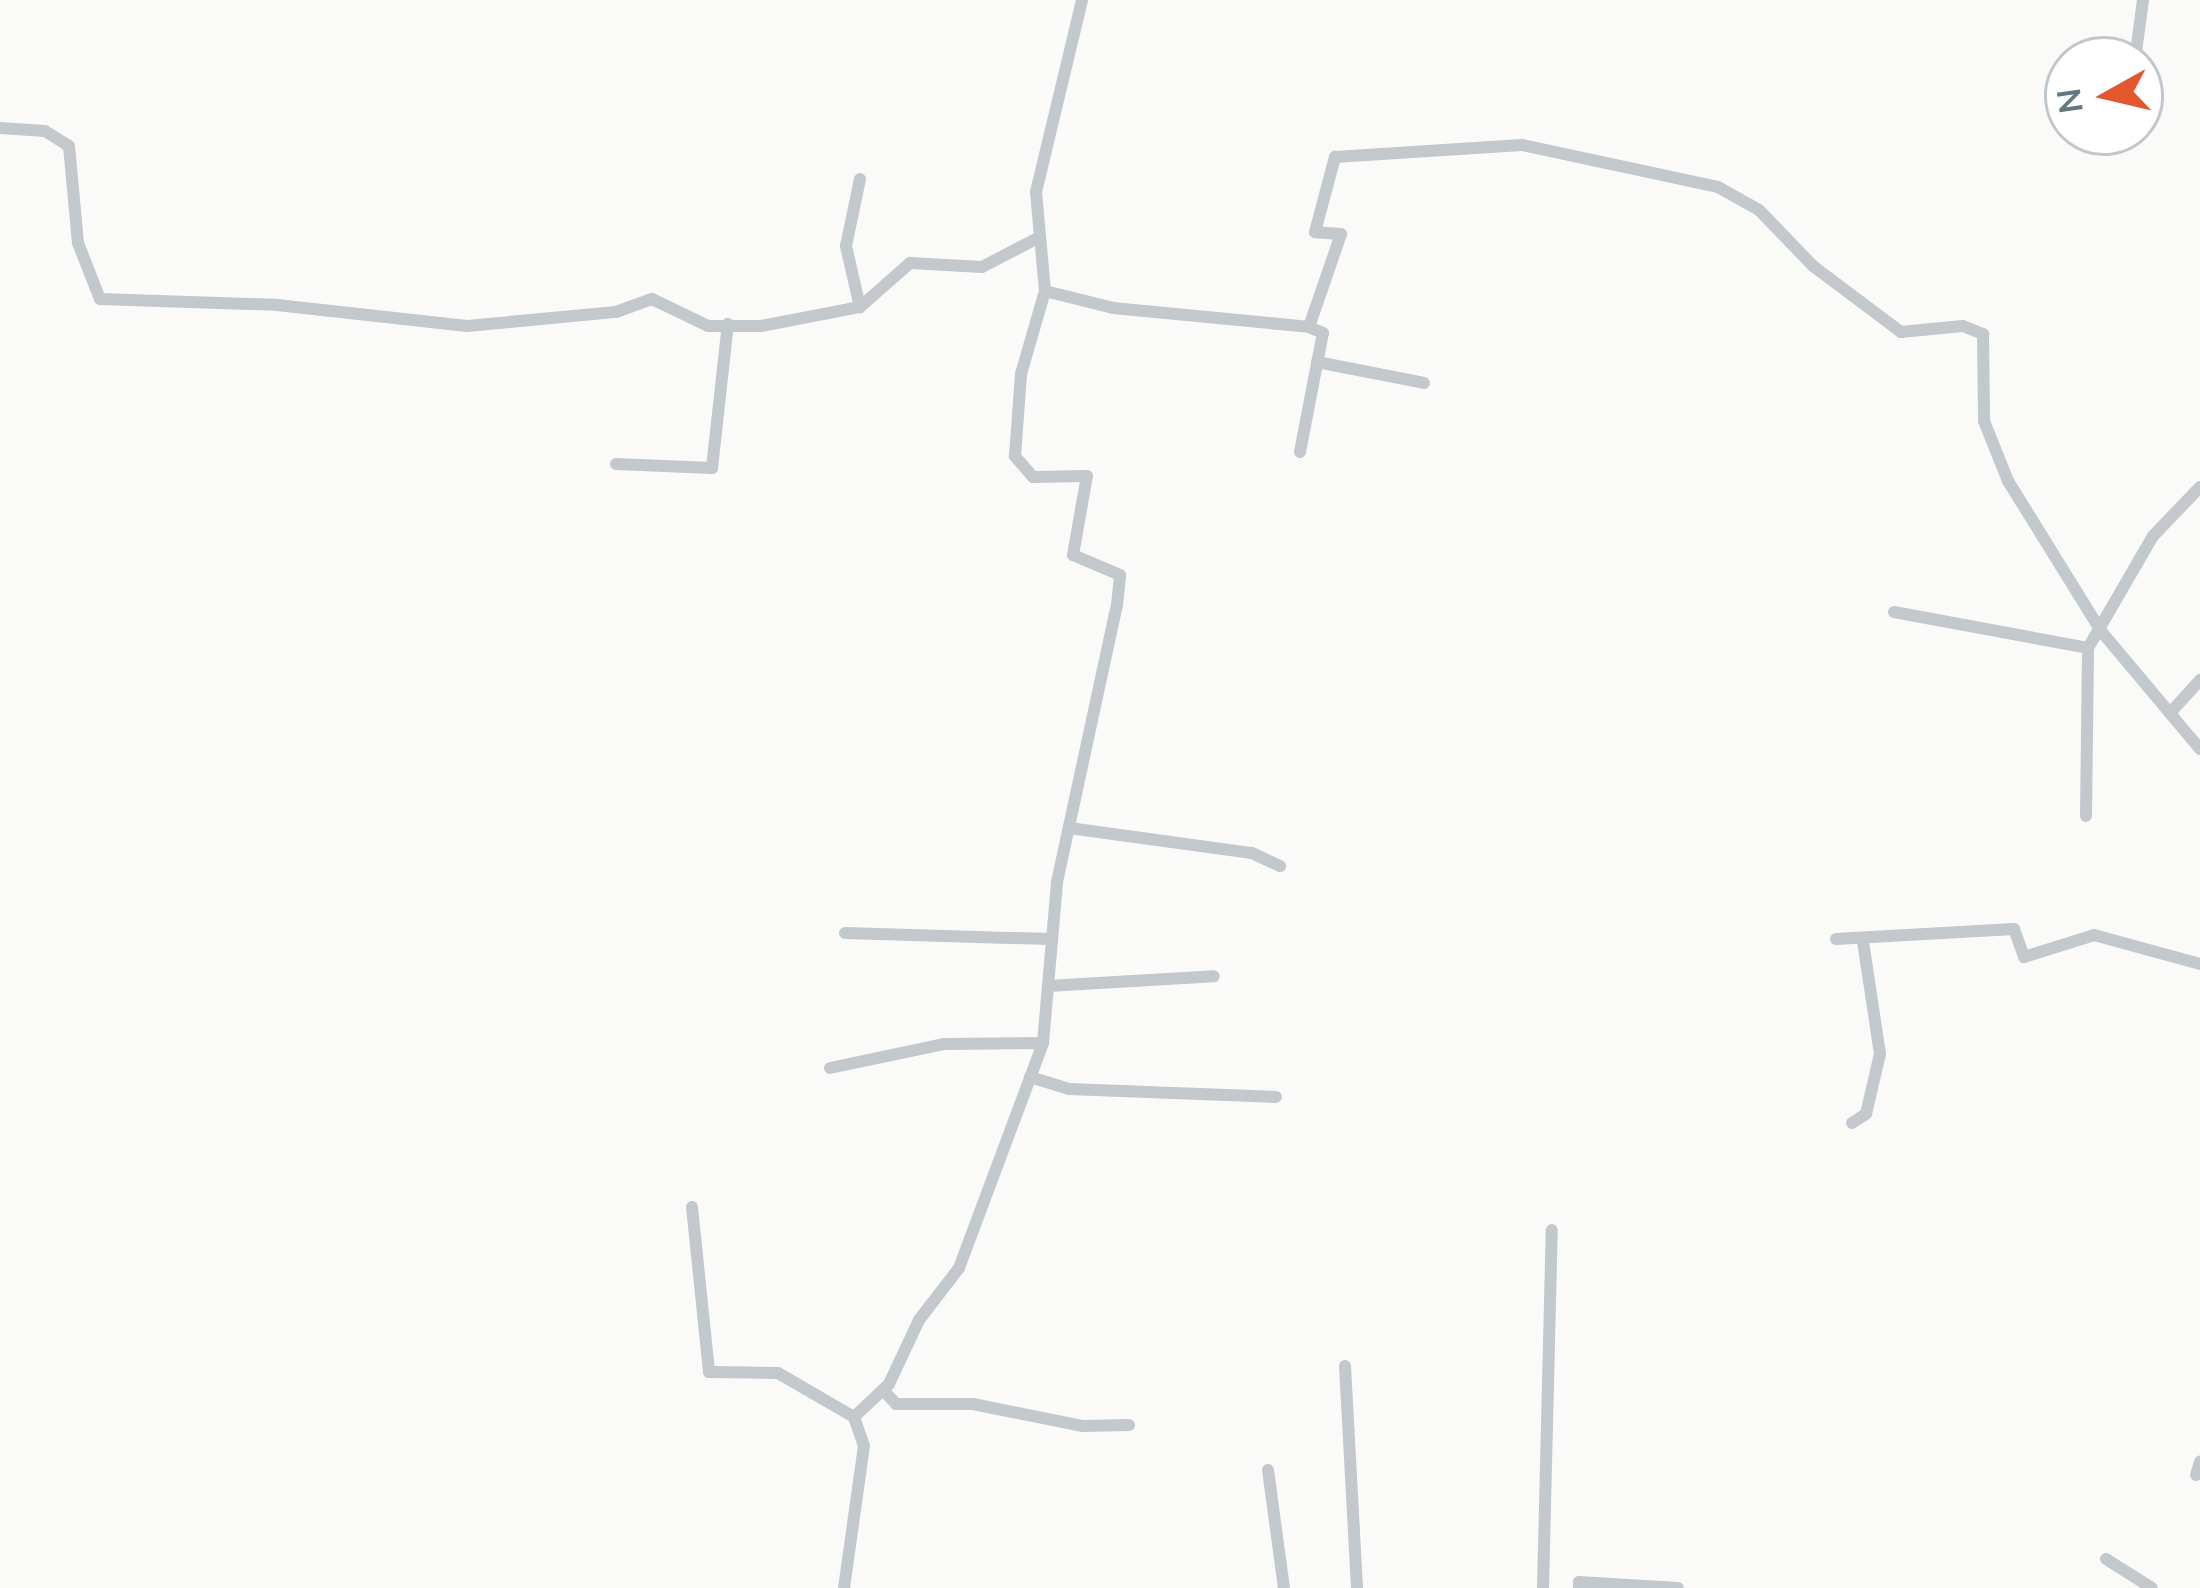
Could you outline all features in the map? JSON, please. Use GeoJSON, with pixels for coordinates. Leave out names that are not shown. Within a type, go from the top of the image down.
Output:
{"type":"FeatureCollection","features":[{"type":"Feature","properties":{"kind":"street"},"geometry":{"type":"LineString","coordinates":[[854,1417],[883,1390],[919,1320],[959,1268],[1043,1043],[1051,939],[1069,828],[1120,574],[1073,555],[1087,476],[1034,477],[1015,456],[1021,374],[1046,290],[1036,192],[1082,0]]}},
{"type":"Feature","properties":{"kind":"street"},"geometry":{"type":"LineString","coordinates":[[2138,36],[2143,0]]}},
{"type":"Feature","properties":{"kind":"street"},"geometry":{"type":"LineString","coordinates":[[0,128],[45,131],[69,146],[78,243],[100,299],[278,305],[467,326],[616,312],[652,299],[685,319],[761,326],[860,307],[901,266],[982,267],[1038,238]]}},
{"type":"Feature","properties":{"kind":"street"},"geometry":{"type":"LineString","coordinates":[[1309,328],[1340,234],[1315,232],[1335,157],[1522,145],[1718,187],[1759,210],[1813,266],[1901,332],[1963,326],[1983,334],[1984,422],[2032,526],[2101,631],[2200,749]]}},
{"type":"Feature","properties":{"kind":"street"},"geometry":{"type":"LineString","coordinates":[[860,179],[846,246],[860,307]]}},
{"type":"Feature","properties":{"kind":"street"},"geometry":{"type":"LineString","coordinates":[[1046,290],[1113,308],[1323,333],[1300,452]]}},
{"type":"Feature","properties":{"kind":"street"},"geometry":{"type":"LineString","coordinates":[[616,464],[712,468],[728,324]]}},
{"type":"Feature","properties":{"kind":"street"},"geometry":{"type":"LineString","coordinates":[[1317,362],[1424,383]]}},
{"type":"Feature","properties":{"kind":"street"},"geometry":{"type":"LineString","coordinates":[[2086,816],[2088,648],[2153,536],[2200,487]]}},
{"type":"Feature","properties":{"kind":"street"},"geometry":{"type":"LineString","coordinates":[[1894,612],[2088,648]]}},
{"type":"Feature","properties":{"kind":"street"},"geometry":{"type":"LineString","coordinates":[[2170,713],[2200,680]]}},
{"type":"Feature","properties":{"kind":"street"},"geometry":{"type":"LineString","coordinates":[[1069,828],[1252,853],[1280,866]]}},
{"type":"Feature","properties":{"kind":"street"},"geometry":{"type":"LineString","coordinates":[[1836,938],[1862,942],[2014,929],[2024,957],[2094,935],[2200,964]]}},
{"type":"Feature","properties":{"kind":"street"},"geometry":{"type":"LineString","coordinates":[[845,933],[1051,939]]}},
{"type":"Feature","properties":{"kind":"street"},"geometry":{"type":"LineString","coordinates":[[1852,1123],[1866,1114],[1880,1054],[1862,942]]}},
{"type":"Feature","properties":{"kind":"street"},"geometry":{"type":"LineString","coordinates":[[1048,986],[1214,976]]}},
{"type":"Feature","properties":{"kind":"street"},"geometry":{"type":"LineString","coordinates":[[830,1068],[944,1044],[1043,1043]]}},
{"type":"Feature","properties":{"kind":"street"},"geometry":{"type":"LineString","coordinates":[[1030,1078],[1069,1089],[1276,1097]]}},
{"type":"Feature","properties":{"kind":"street"},"geometry":{"type":"LineString","coordinates":[[692,1207],[709,1372],[778,1373],[854,1417],[864,1446],[844,1588]]}},
{"type":"Feature","properties":{"kind":"street"},"geometry":{"type":"LineString","coordinates":[[1543,1588],[1552,1230]]}},
{"type":"Feature","properties":{"kind":"street"},"geometry":{"type":"LineString","coordinates":[[1345,1366],[1357,1588]]}},
{"type":"Feature","properties":{"kind":"street"},"geometry":{"type":"LineString","coordinates":[[883,1390],[896,1404],[973,1404],[1082,1426],[1130,1425]]}},
{"type":"Feature","properties":{"kind":"street"},"geometry":{"type":"LineString","coordinates":[[1268,1470],[1284,1588]]}},
{"type":"Feature","properties":{"kind":"street"},"geometry":{"type":"LineString","coordinates":[[2106,1559],[2152,1588]]}},
{"type":"Feature","properties":{"kind":"street"},"geometry":{"type":"LineString","coordinates":[[1579,1588],[1579,1582],[1678,1588]]}}]}
